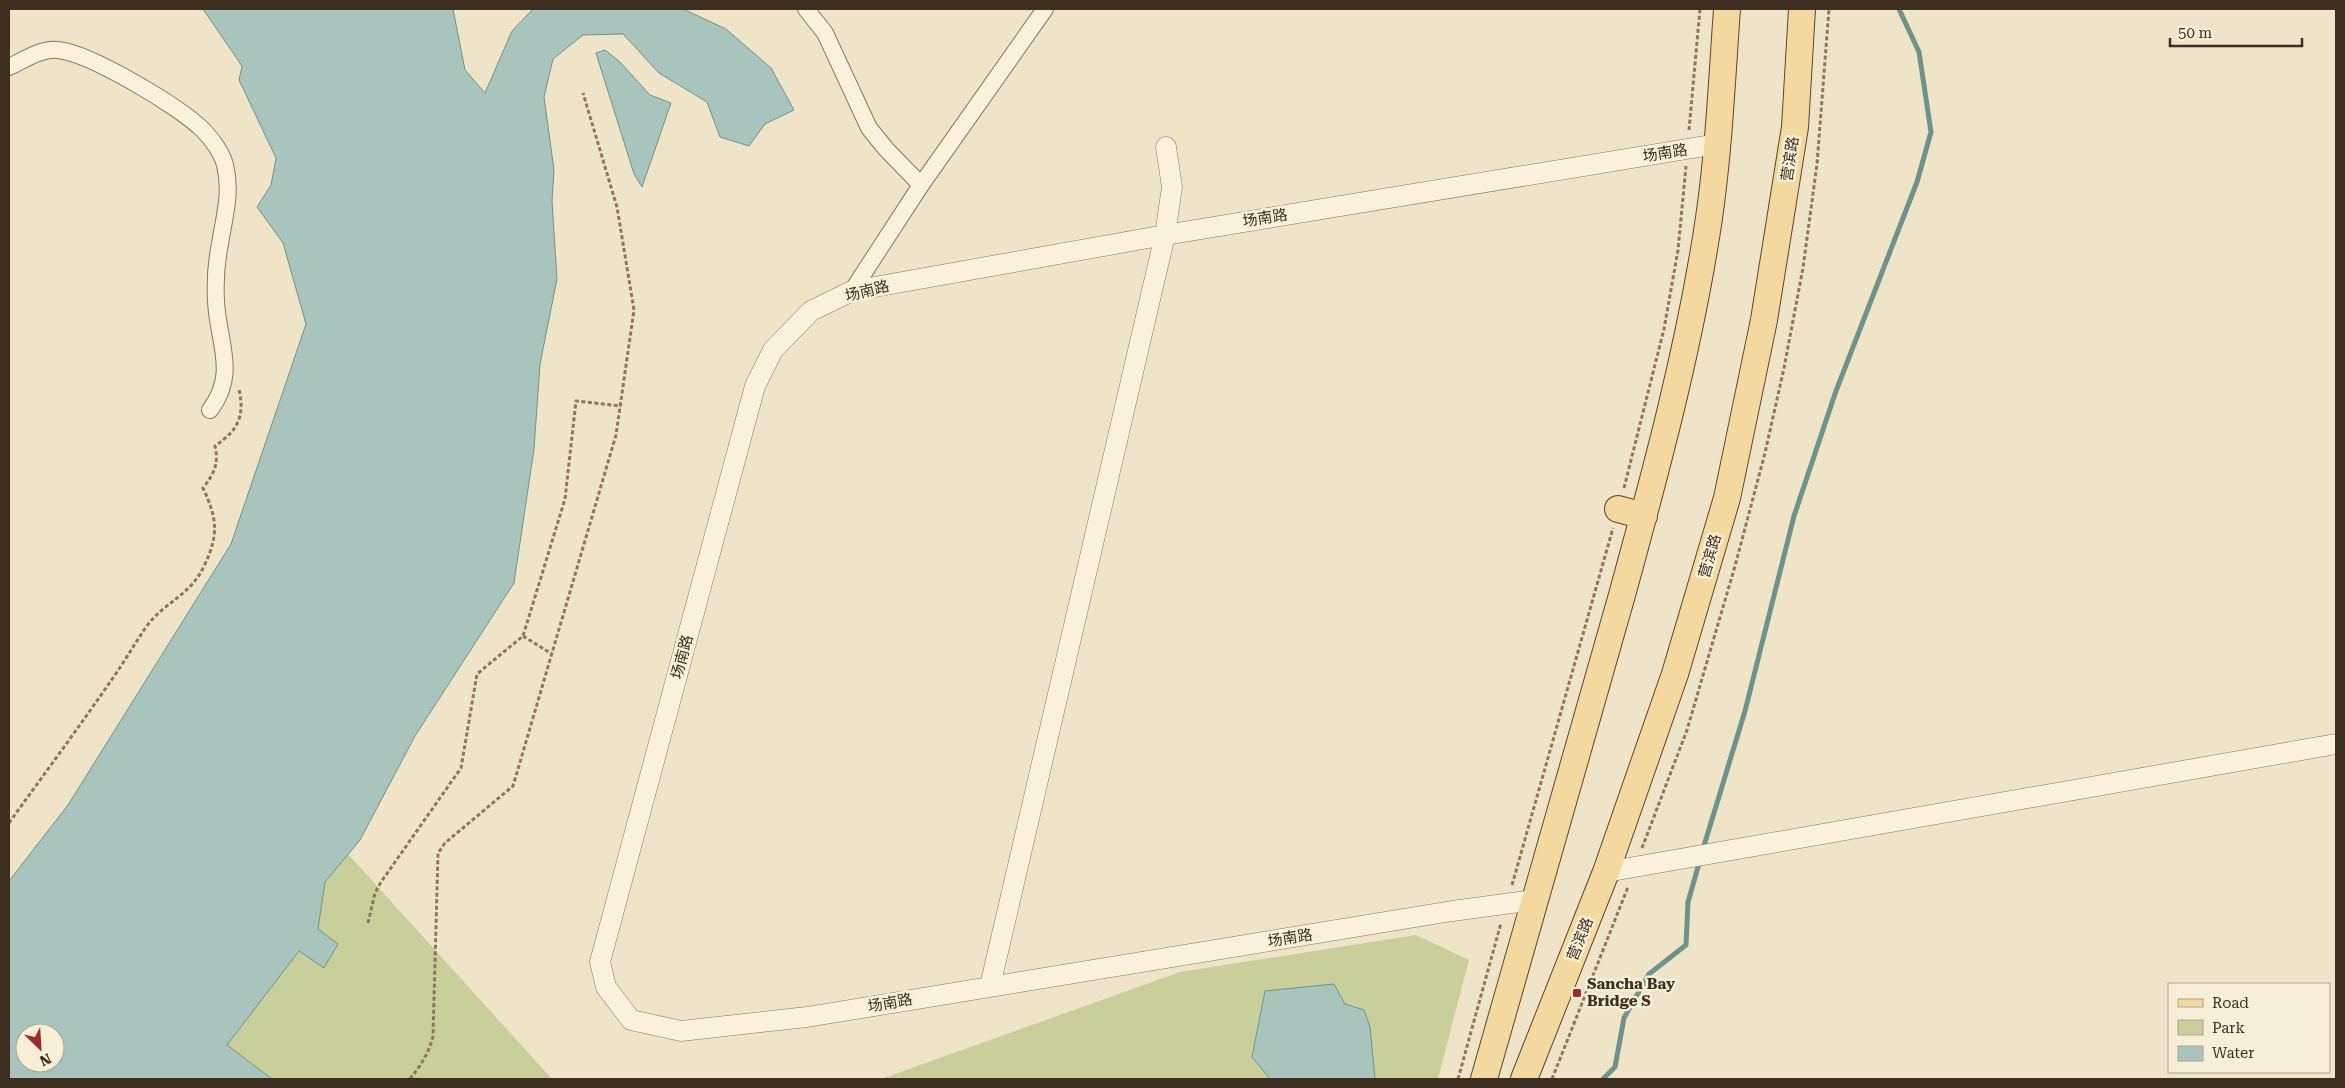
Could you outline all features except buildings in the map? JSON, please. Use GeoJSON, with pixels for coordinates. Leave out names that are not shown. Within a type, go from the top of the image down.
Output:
{"type":"FeatureCollection","features":[{"type":"Feature","properties":{"kind":"main road"},"geometry":{"type":"LineString","coordinates":[[1484,1079],[1644,516],[1681,369],[1696,296],[1709,217],[1717,144],[1727,9]]}},
{"type":"Feature","properties":{"kind":"main road","name":"营滨路"},"geometry":{"type":"LineString","coordinates":[[1524,1079],[1606,872],[1675,674],[1727,498],[1764,320],[1795,127],[1802,9]]}},
{"type":"Feature","properties":{"kind":"main road"},"geometry":{"type":"LineString","coordinates":[[1618,509],[1644,516]]}},
{"type":"Feature","properties":{"kind":"street"},"geometry":{"type":"LineString","coordinates":[[806,9],[826,33],[869,128],[886,149],[921,184]]}},
{"type":"Feature","properties":{"kind":"street"},"geometry":{"type":"LineString","coordinates":[[852,291],[921,184],[1045,9]]}},
{"type":"Feature","properties":{"kind":"street"},"geometry":{"type":"LineString","coordinates":[[9,67],[45,50],[73,52],[94,60],[188,117],[215,144],[225,163],[228,182],[228,205],[219,246],[216,272],[216,302],[224,358],[225,381],[220,397],[210,410]]}},
{"type":"Feature","properties":{"kind":"street","name":"场南路"},"geometry":{"type":"LineString","coordinates":[[1534,900],[990,986],[807,1017],[681,1031],[631,1020],[606,987],[600,962],[755,386],[774,350],[811,311],[852,291],[1165,235],[1717,144]]}},
{"type":"Feature","properties":{"kind":"street"},"geometry":{"type":"LineString","coordinates":[[990,986],[1165,235],[1172,187],[1166,147]]}},
{"type":"Feature","properties":{"kind":"street"},"geometry":{"type":"LineString","coordinates":[[1606,872],[1720,854],[2336,744]]}},
{"type":"Feature","properties":{"kind":"path"},"geometry":{"type":"LineString","coordinates":[[1458,1079],[1618,509],[1644,414],[1664,329],[1678,250],[1700,9]]}},
{"type":"Feature","properties":{"kind":"path"},"geometry":{"type":"LineString","coordinates":[[410,1079],[430,1049],[433,1036],[438,853],[445,843],[513,786],[613,444],[621,406],[634,310],[618,207],[583,93]]}},
{"type":"Feature","properties":{"kind":"path"},"geometry":{"type":"LineString","coordinates":[[9,823],[118,671],[146,627],[157,614],[186,592],[205,565],[216,530],[213,512],[203,488],[215,471],[217,456],[215,446],[235,430],[241,416],[240,392],[235,370],[224,358]]}},
{"type":"Feature","properties":{"kind":"path"},"geometry":{"type":"LineString","coordinates":[[368,923],[375,893],[461,768],[477,674],[523,636],[565,499],[576,400],[621,406]]}},
{"type":"Feature","properties":{"kind":"path"},"geometry":{"type":"LineString","coordinates":[[523,636],[552,654]]}},
{"type":"Feature","properties":{"kind":"green space"},"geometry":{"type":"Polygon","coordinates":[[[330,834],[552,1079],[123,1079],[330,834]]]}},
{"type":"Feature","properties":{"kind":"green space"},"geometry":{"type":"Polygon","coordinates":[[[1416,935],[1469,960],[1438,1079],[881,1079],[1180,972],[1416,935]]]}},
{"type":"Feature","properties":{"kind":"water"},"geometry":{"type":"Polygon","coordinates":[[[203,9],[453,9],[465,70],[485,93],[512,31],[533,9],[683,9],[726,29],[771,68],[794,110],[765,124],[749,146],[720,137],[707,102],[659,73],[623,34],[583,35],[553,59],[544,97],[554,170],[552,201],[557,279],[540,364],[534,449],[514,583],[415,736],[360,840],[325,882],[318,929],[338,944],[324,968],[299,951],[227,1045],[272,1079],[9,1079],[9,881],[68,805],[231,544],[306,324],[283,243],[257,207],[271,185],[276,158],[239,80],[242,66],[203,9]]]}},
{"type":"Feature","properties":{"kind":"water"},"geometry":{"type":"Polygon","coordinates":[[[605,50],[620,62],[650,95],[671,103],[642,187],[634,174],[596,53],[605,50]]]}},
{"type":"Feature","properties":{"kind":"water"},"geometry":{"type":"Polygon","coordinates":[[[1334,984],[1345,1004],[1364,1010],[1370,1027],[1375,1079],[1270,1079],[1252,1057],[1265,991],[1334,984]]]}},
{"type":"Feature","properties":{"kind":"waterway"},"geometry":{"type":"LineString","coordinates":[[1703,849],[1745,711],[1794,516],[1836,391],[1917,182],[1931,132],[1919,52],[1899,9]]}},
{"type":"Feature","properties":{"kind":"waterway"},"geometry":{"type":"LineString","coordinates":[[1603,1079],[1615,1067],[1624,1018],[1649,974],[1686,945],[1688,902],[1700,860]]}},
{"type":"Feature","properties":{"kind":"place","name":"Sancha Bay Bridge S"},"geometry":{"type":"Point","coordinates":[1577,993]}}]}
